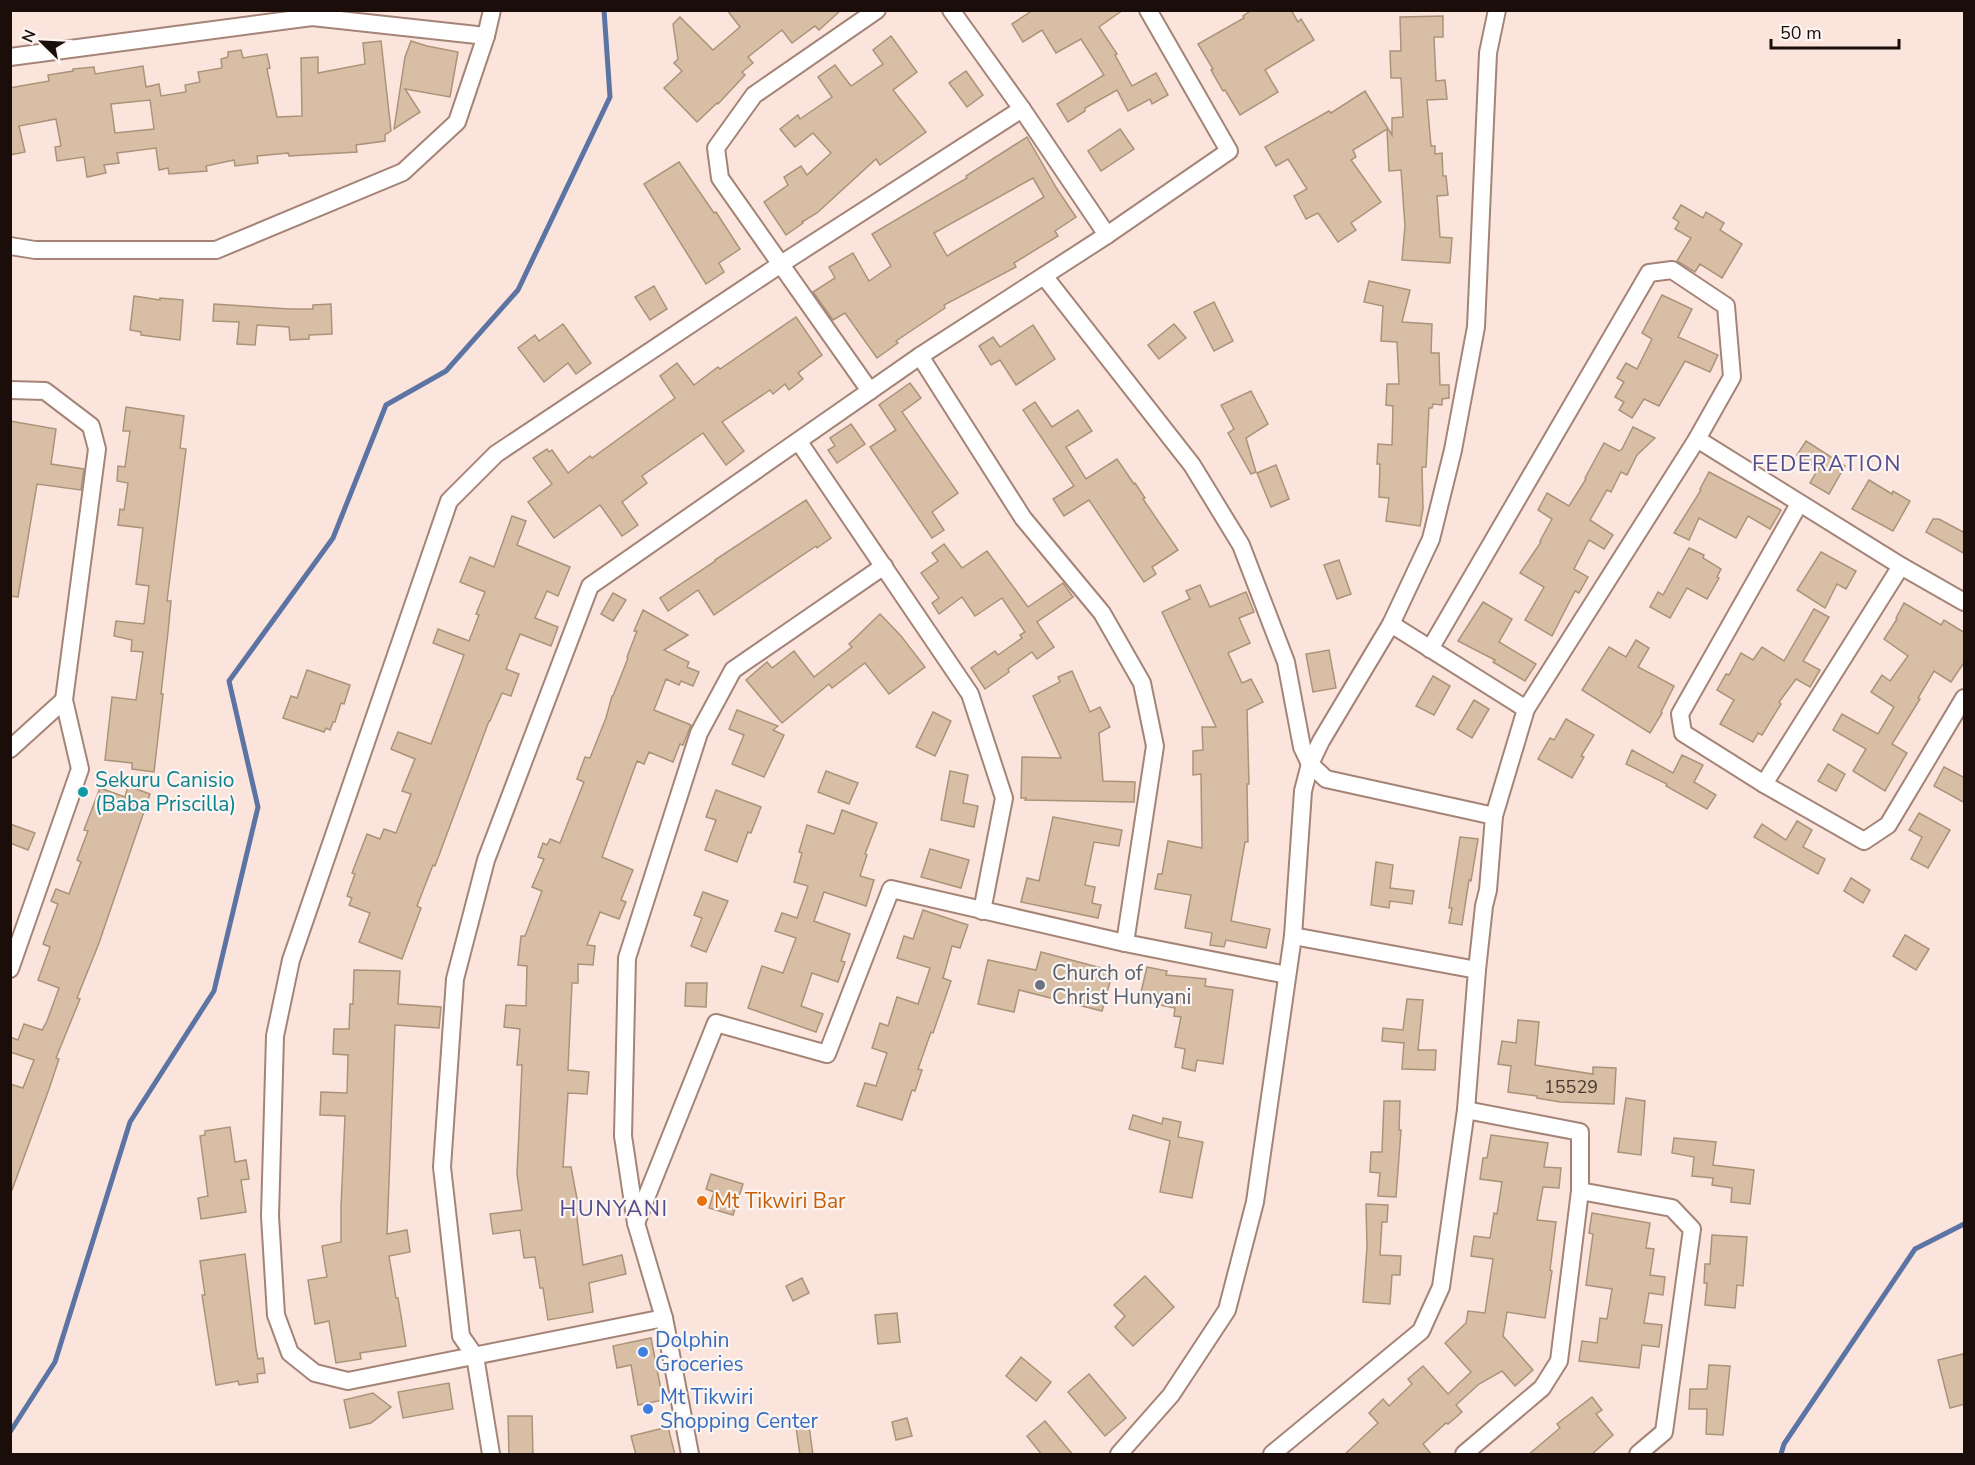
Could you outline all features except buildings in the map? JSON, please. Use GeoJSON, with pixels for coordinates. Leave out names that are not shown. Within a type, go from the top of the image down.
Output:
{"type":"FeatureCollection","features":[{"type":"Feature","properties":{"kind":"street"},"geometry":{"type":"LineString","coordinates":[[10,246],[35,250],[216,250],[403,172],[457,122],[486,36],[492,10]]}},
{"type":"Feature","properties":{"kind":"street"},"geometry":{"type":"LineString","coordinates":[[870,391],[720,178],[716,147],[754,95],[877,10]]}},
{"type":"Feature","properties":{"kind":"street"},"geometry":{"type":"LineString","coordinates":[[951,10],[1107,234]]}},
{"type":"Feature","properties":{"kind":"street"},"geometry":{"type":"LineString","coordinates":[[491,1455],[475,1356],[460,1336],[442,1167],[455,979],[486,860],[590,586],[920,356],[1044,276],[1229,151],[1148,10]]}},
{"type":"Feature","properties":{"kind":"street"},"geometry":{"type":"LineString","coordinates":[[1119,1455],[1171,1395],[1227,1310],[1255,1202],[1293,936],[1303,791],[1310,764],[1321,741],[1391,624],[1431,539],[1453,450],[1476,327],[1488,53],[1497,10]]}},
{"type":"Feature","properties":{"kind":"street"},"geometry":{"type":"LineString","coordinates":[[10,57],[312,17],[486,36]]}},
{"type":"Feature","properties":{"kind":"street"},"geometry":{"type":"LineString","coordinates":[[664,1318],[348,1381],[315,1373],[290,1353],[276,1315],[270,1216],[275,1036],[291,960],[450,501],[496,454],[781,264],[1022,109]]}},
{"type":"Feature","properties":{"kind":"street"},"geometry":{"type":"LineString","coordinates":[[1272,1455],[1421,1331],[1441,1287],[1466,1110],[1477,970],[1488,890],[1494,816],[1526,709],[1697,439],[1732,376],[1726,306],[1672,270],[1649,273],[1430,649]]}},
{"type":"Feature","properties":{"kind":"street"},"geometry":{"type":"LineString","coordinates":[[1044,276],[1192,465],[1241,545],[1286,662],[1302,747],[1310,764],[1326,779],[1494,816]]}},
{"type":"Feature","properties":{"kind":"street"},"geometry":{"type":"LineString","coordinates":[[920,356],[1023,518],[1102,613],[1142,683],[1155,746],[1125,943]]}},
{"type":"Feature","properties":{"kind":"street"},"geometry":{"type":"LineString","coordinates":[[10,390],[45,390],[91,426],[97,449],[64,700],[80,769],[10,969]]}},
{"type":"Feature","properties":{"kind":"street"},"geometry":{"type":"LineString","coordinates":[[1697,439],[1799,504],[1965,602]]}},
{"type":"Feature","properties":{"kind":"street"},"geometry":{"type":"LineString","coordinates":[[798,442],[970,694],[1004,798],[982,911]]}},
{"type":"Feature","properties":{"kind":"street"},"geometry":{"type":"LineString","coordinates":[[1799,504],[1680,714],[1683,734],[1764,784],[1864,841],[1888,825],[1965,698]]}},
{"type":"Feature","properties":{"kind":"street"},"geometry":{"type":"LineString","coordinates":[[690,1455],[664,1318],[636,1223],[623,1136],[627,958],[699,733],[733,670],[884,566]]}},
{"type":"Feature","properties":{"kind":"street"},"geometry":{"type":"LineString","coordinates":[[1764,784],[1901,566]]}},
{"type":"Feature","properties":{"kind":"street"},"geometry":{"type":"LineString","coordinates":[[1391,624],[1526,709]]}},
{"type":"Feature","properties":{"kind":"street"},"geometry":{"type":"LineString","coordinates":[[10,749],[64,700]]}},
{"type":"Feature","properties":{"kind":"street"},"geometry":{"type":"LineString","coordinates":[[636,1223],[717,1023],[827,1054],[891,889],[1125,943],[1287,975]]}},
{"type":"Feature","properties":{"kind":"street"},"geometry":{"type":"LineString","coordinates":[[1293,936],[1477,970]]}},
{"type":"Feature","properties":{"kind":"street"},"geometry":{"type":"LineString","coordinates":[[1464,1455],[1542,1389],[1559,1360],[1580,1191],[1580,1132],[1466,1110]]}},
{"type":"Feature","properties":{"kind":"street"},"geometry":{"type":"LineString","coordinates":[[1580,1191],[1672,1208],[1692,1229],[1664,1432],[1638,1455]]}},
{"type":"Feature","properties":{"kind":"waterway"},"geometry":{"type":"LineString","coordinates":[[10,1432],[55,1362],[130,1122],[214,991],[258,807],[229,681],[333,538],[386,405],[446,371],[518,290],[610,97],[604,10]]}},
{"type":"Feature","properties":{"kind":"waterway"},"geometry":{"type":"LineString","coordinates":[[1781,1454],[1784,1444],[1915,1249],[1964,1224]]}},
{"type":"Feature","properties":{"kind":"place","name":"Sekuru Canisio (Baba Priscilla)"},"geometry":{"type":"Point","coordinates":[83,792]}},
{"type":"Feature","properties":{"kind":"place","name":"Church of Christ Hunyani"},"geometry":{"type":"Point","coordinates":[1040,985]}},
{"type":"Feature","properties":{"kind":"place","name":"Mt Tikwiri Bar"},"geometry":{"type":"Point","coordinates":[702,1201]}},
{"type":"Feature","properties":{"kind":"place","name":"Dolphin Groceries"},"geometry":{"type":"Point","coordinates":[643,1352]}},
{"type":"Feature","properties":{"kind":"place","name":"Mt Tikwiri Shopping Center"},"geometry":{"type":"Point","coordinates":[648,1409]}},
{"type":"Feature","properties":{"kind":"district","name":"FEDERATION"},"geometry":{"type":"Point","coordinates":[1827,464]}},
{"type":"Feature","properties":{"kind":"district","name":"HUNYANI"},"geometry":{"type":"Point","coordinates":[614,1209]}}]}
